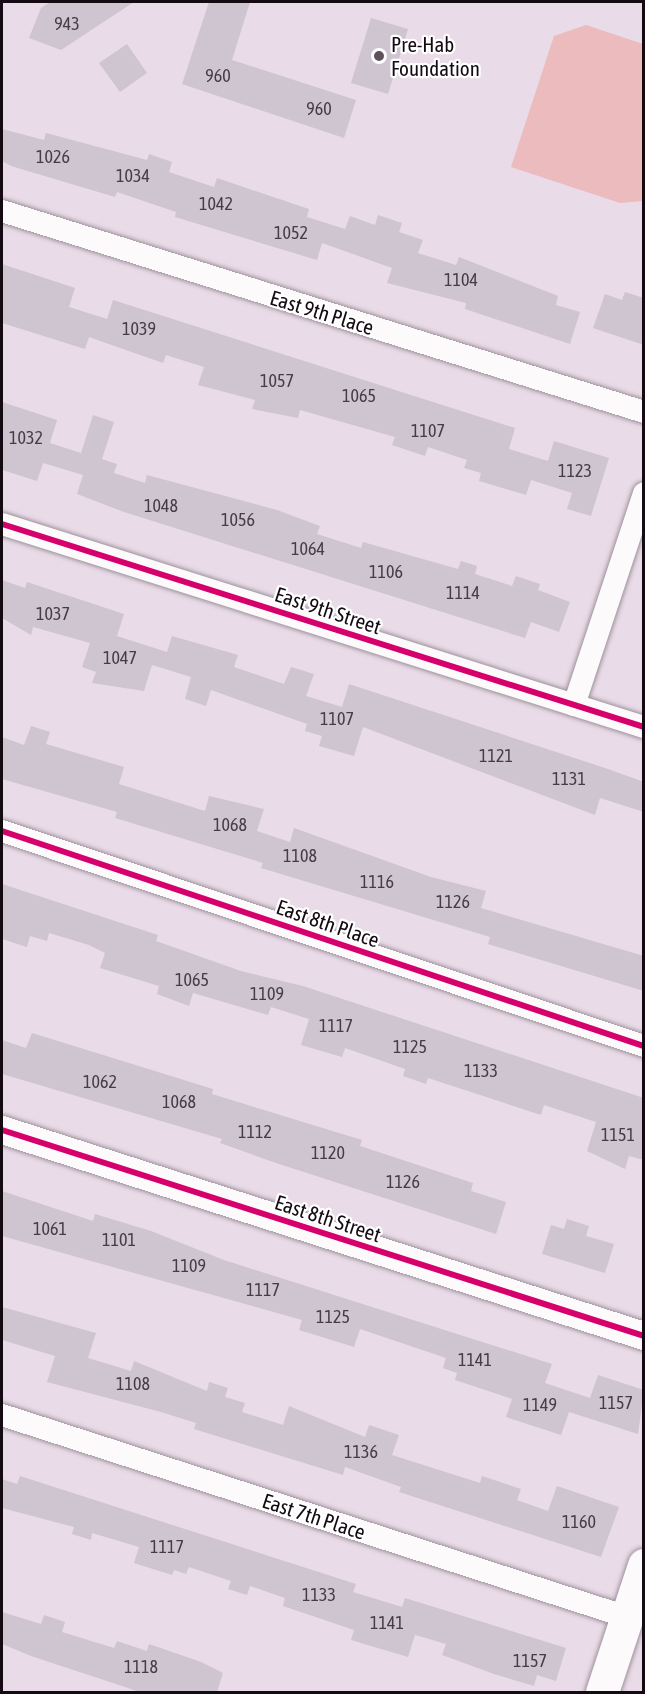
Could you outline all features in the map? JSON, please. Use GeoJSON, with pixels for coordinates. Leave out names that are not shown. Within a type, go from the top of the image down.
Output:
{"type":"FeatureCollection","features":[{"type":"Feature","properties":{"kind":"main road"},"geometry":{"type":"LineString","coordinates":[[602,1692],[644,1565]]}},
{"type":"Feature","properties":{"kind":"street","name":"East 9th Place"},"geometry":{"type":"LineString","coordinates":[[2,211],[644,412]]}},
{"type":"Feature","properties":{"kind":"street"},"geometry":{"type":"LineString","coordinates":[[574,705],[644,493]]}},
{"type":"Feature","properties":{"kind":"street","name":"East 9th Street"},"geometry":{"type":"LineString","coordinates":[[2,524],[644,727]]}},
{"type":"Feature","properties":{"kind":"street","name":"East 8th Place"},"geometry":{"type":"LineString","coordinates":[[2,831],[644,1046]]}},
{"type":"Feature","properties":{"kind":"street","name":"East 8th Street"},"geometry":{"type":"LineString","coordinates":[[2,1130],[644,1336]]}},
{"type":"Feature","properties":{"kind":"street","name":"East 7th Place"},"geometry":{"type":"LineString","coordinates":[[2,1415],[627,1617]]}},
{"type":"Feature","properties":{"kind":"shaded area"},"geometry":{"type":"Polygon","coordinates":[[[586,25],[643,44],[643,201],[620,203],[511,167],[554,36],[586,25]]]}},
{"type":"Feature","properties":{"kind":"building"},"geometry":{"type":"Polygon","coordinates":[[[50,2],[134,2],[61,50],[29,38],[41,8],[50,2]]]}},
{"type":"Feature","properties":{"kind":"building"},"geometry":{"type":"Polygon","coordinates":[[[209,2],[250,2],[232,60],[356,100],[344,138],[182,84],[209,2]]]}},
{"type":"Feature","properties":{"kind":"building","name":"Pre-Hab Foundation"},"geometry":{"type":"Polygon","coordinates":[[[371,18],[408,29],[388,94],[351,83],[371,18]]]}},
{"type":"Feature","properties":{"kind":"building"},"geometry":{"type":"Polygon","coordinates":[[[127,44],[147,73],[120,92],[99,63],[127,44]]]}},
{"type":"Feature","properties":{"kind":"building"},"geometry":{"type":"Polygon","coordinates":[[[2,129],[44,140],[46,133],[147,160],[149,154],[172,162],[169,172],[214,187],[217,178],[309,209],[307,217],[345,229],[350,216],[375,225],[378,215],[402,223],[399,232],[423,240],[418,253],[456,265],[459,257],[558,296],[556,305],[580,312],[570,344],[465,309],[466,303],[387,283],[392,268],[322,243],[317,260],[175,217],[176,212],[117,192],[115,197],[11,166],[2,161],[2,129]]]}},
{"type":"Feature","properties":{"kind":"building"},"geometry":{"type":"Polygon","coordinates":[[[2,264],[75,288],[69,307],[107,319],[113,300],[515,428],[509,449],[548,461],[554,441],[609,458],[591,516],[567,509],[572,493],[531,480],[526,495],[479,481],[481,473],[464,468],[467,460],[428,447],[425,456],[392,445],[395,437],[300,410],[298,418],[252,409],[255,400],[198,385],[204,367],[166,355],[163,363],[89,337],[85,349],[2,323],[2,264]]]}},
{"type":"Feature","properties":{"kind":"building"},"geometry":{"type":"Polygon","coordinates":[[[625,292],[644,298],[644,345],[593,328],[605,294],[622,300],[625,292]]]}},
{"type":"Feature","properties":{"kind":"building"},"geometry":{"type":"Polygon","coordinates":[[[2,402],[57,420],[50,443],[81,453],[93,415],[114,422],[102,459],[117,464],[114,473],[145,483],[147,475],[277,510],[320,526],[317,534],[361,548],[363,542],[458,569],[461,561],[477,566],[475,574],[512,586],[516,576],[540,584],[538,590],[570,602],[559,632],[531,622],[525,638],[124,512],[77,494],[83,475],[43,463],[37,481],[2,470],[2,402]]]}},
{"type":"Feature","properties":{"kind":"building"},"geometry":{"type":"Polygon","coordinates":[[[2,580],[25,588],[27,582],[124,614],[117,636],[167,652],[172,636],[238,655],[234,667],[284,684],[291,667],[314,674],[306,696],[342,707],[349,684],[644,782],[644,812],[600,798],[595,815],[363,727],[354,756],[319,746],[322,736],[305,731],[307,724],[211,690],[206,706],[185,699],[191,677],[152,665],[144,691],[92,683],[96,672],[82,667],[90,643],[33,627],[31,635],[2,618],[2,580]]]}},
{"type":"Feature","properties":{"kind":"building"},"geometry":{"type":"Polygon","coordinates":[[[31,726],[50,732],[46,744],[124,767],[119,784],[205,811],[209,796],[264,809],[257,831],[290,842],[294,828],[431,877],[486,891],[481,908],[644,956],[644,991],[488,944],[490,937],[261,868],[263,863],[115,818],[117,812],[2,779],[2,737],[24,745],[31,726]]]}},
{"type":"Feature","properties":{"kind":"building"},"geometry":{"type":"Polygon","coordinates":[[[2,884],[158,935],[156,941],[241,971],[303,986],[644,1098],[644,1160],[629,1156],[625,1169],[587,1151],[596,1122],[544,1105],[541,1115],[428,1078],[426,1084],[403,1076],[405,1069],[345,1048],[342,1057],[301,1045],[309,1019],[271,1007],[268,1015],[193,993],[189,1006],[157,994],[159,986],[100,968],[105,953],[89,945],[49,933],[47,941],[30,936],[27,947],[2,939],[2,884]]]}},
{"type":"Feature","properties":{"kind":"building"},"geometry":{"type":"Polygon","coordinates":[[[32,1033],[213,1089],[212,1094],[362,1140],[360,1146],[473,1183],[471,1191],[506,1202],[496,1234],[276,1163],[220,1143],[222,1139],[2,1074],[2,1040],[26,1048],[32,1033]]]}},
{"type":"Feature","properties":{"kind":"building"},"geometry":{"type":"Polygon","coordinates":[[[2,1191],[93,1221],[95,1214],[151,1231],[224,1260],[552,1364],[545,1383],[590,1398],[598,1375],[644,1390],[638,1434],[569,1412],[561,1435],[506,1417],[512,1399],[455,1380],[457,1373],[443,1368],[446,1358],[360,1329],[354,1347],[299,1330],[302,1320],[2,1236],[2,1191]]]}},
{"type":"Feature","properties":{"kind":"building"},"geometry":{"type":"Polygon","coordinates":[[[567,1219],[589,1226],[586,1236],[614,1244],[605,1273],[542,1254],[551,1225],[564,1229],[567,1219]]]}},
{"type":"Feature","properties":{"kind":"building"},"geometry":{"type":"Polygon","coordinates":[[[2,1307],[96,1333],[88,1358],[131,1371],[134,1361],[207,1391],[209,1382],[228,1388],[225,1397],[245,1403],[242,1412],[283,1425],[289,1406],[365,1437],[369,1425],[399,1435],[392,1455],[480,1483],[482,1476],[521,1489],[517,1500],[548,1511],[557,1486],[619,1507],[601,1557],[399,1492],[401,1487],[345,1467],[343,1475],[194,1429],[196,1423],[161,1412],[47,1382],[55,1356],[2,1340],[2,1307]]]}},
{"type":"Feature","properties":{"kind":"building"},"geometry":{"type":"Polygon","coordinates":[[[20,1476],[356,1584],[353,1592],[402,1607],[405,1598],[566,1648],[556,1681],[537,1675],[534,1686],[494,1674],[442,1655],[446,1644],[415,1635],[408,1657],[351,1640],[354,1630],[283,1606],[285,1598],[250,1586],[247,1595],[228,1589],[231,1581],[189,1567],[186,1574],[174,1570],[172,1575],[134,1563],[139,1547],[92,1533],[91,1540],[72,1534],[74,1527],[2,1508],[2,1479],[17,1484],[20,1476]]]}},
{"type":"Feature","properties":{"kind":"building"},"geometry":{"type":"Polygon","coordinates":[[[2,1612],[41,1624],[44,1615],[65,1622],[62,1632],[114,1648],[117,1641],[147,1651],[149,1644],[201,1662],[223,1673],[217,1692],[140,1692],[31,1656],[2,1644],[2,1612]]]}},
{"type":"Feature","properties":{"kind":"cycle path"},"geometry":{"type":"LineString","coordinates":[[2,524],[644,727]]}},
{"type":"Feature","properties":{"kind":"cycle path"},"geometry":{"type":"LineString","coordinates":[[2,831],[644,1046]]}},
{"type":"Feature","properties":{"kind":"cycle path"},"geometry":{"type":"LineString","coordinates":[[2,1130],[644,1336]]}},
{"type":"Feature","properties":{"kind":"place","name":"Pre-Hab Foundation"},"geometry":{"type":"Point","coordinates":[379,56]}}]}
